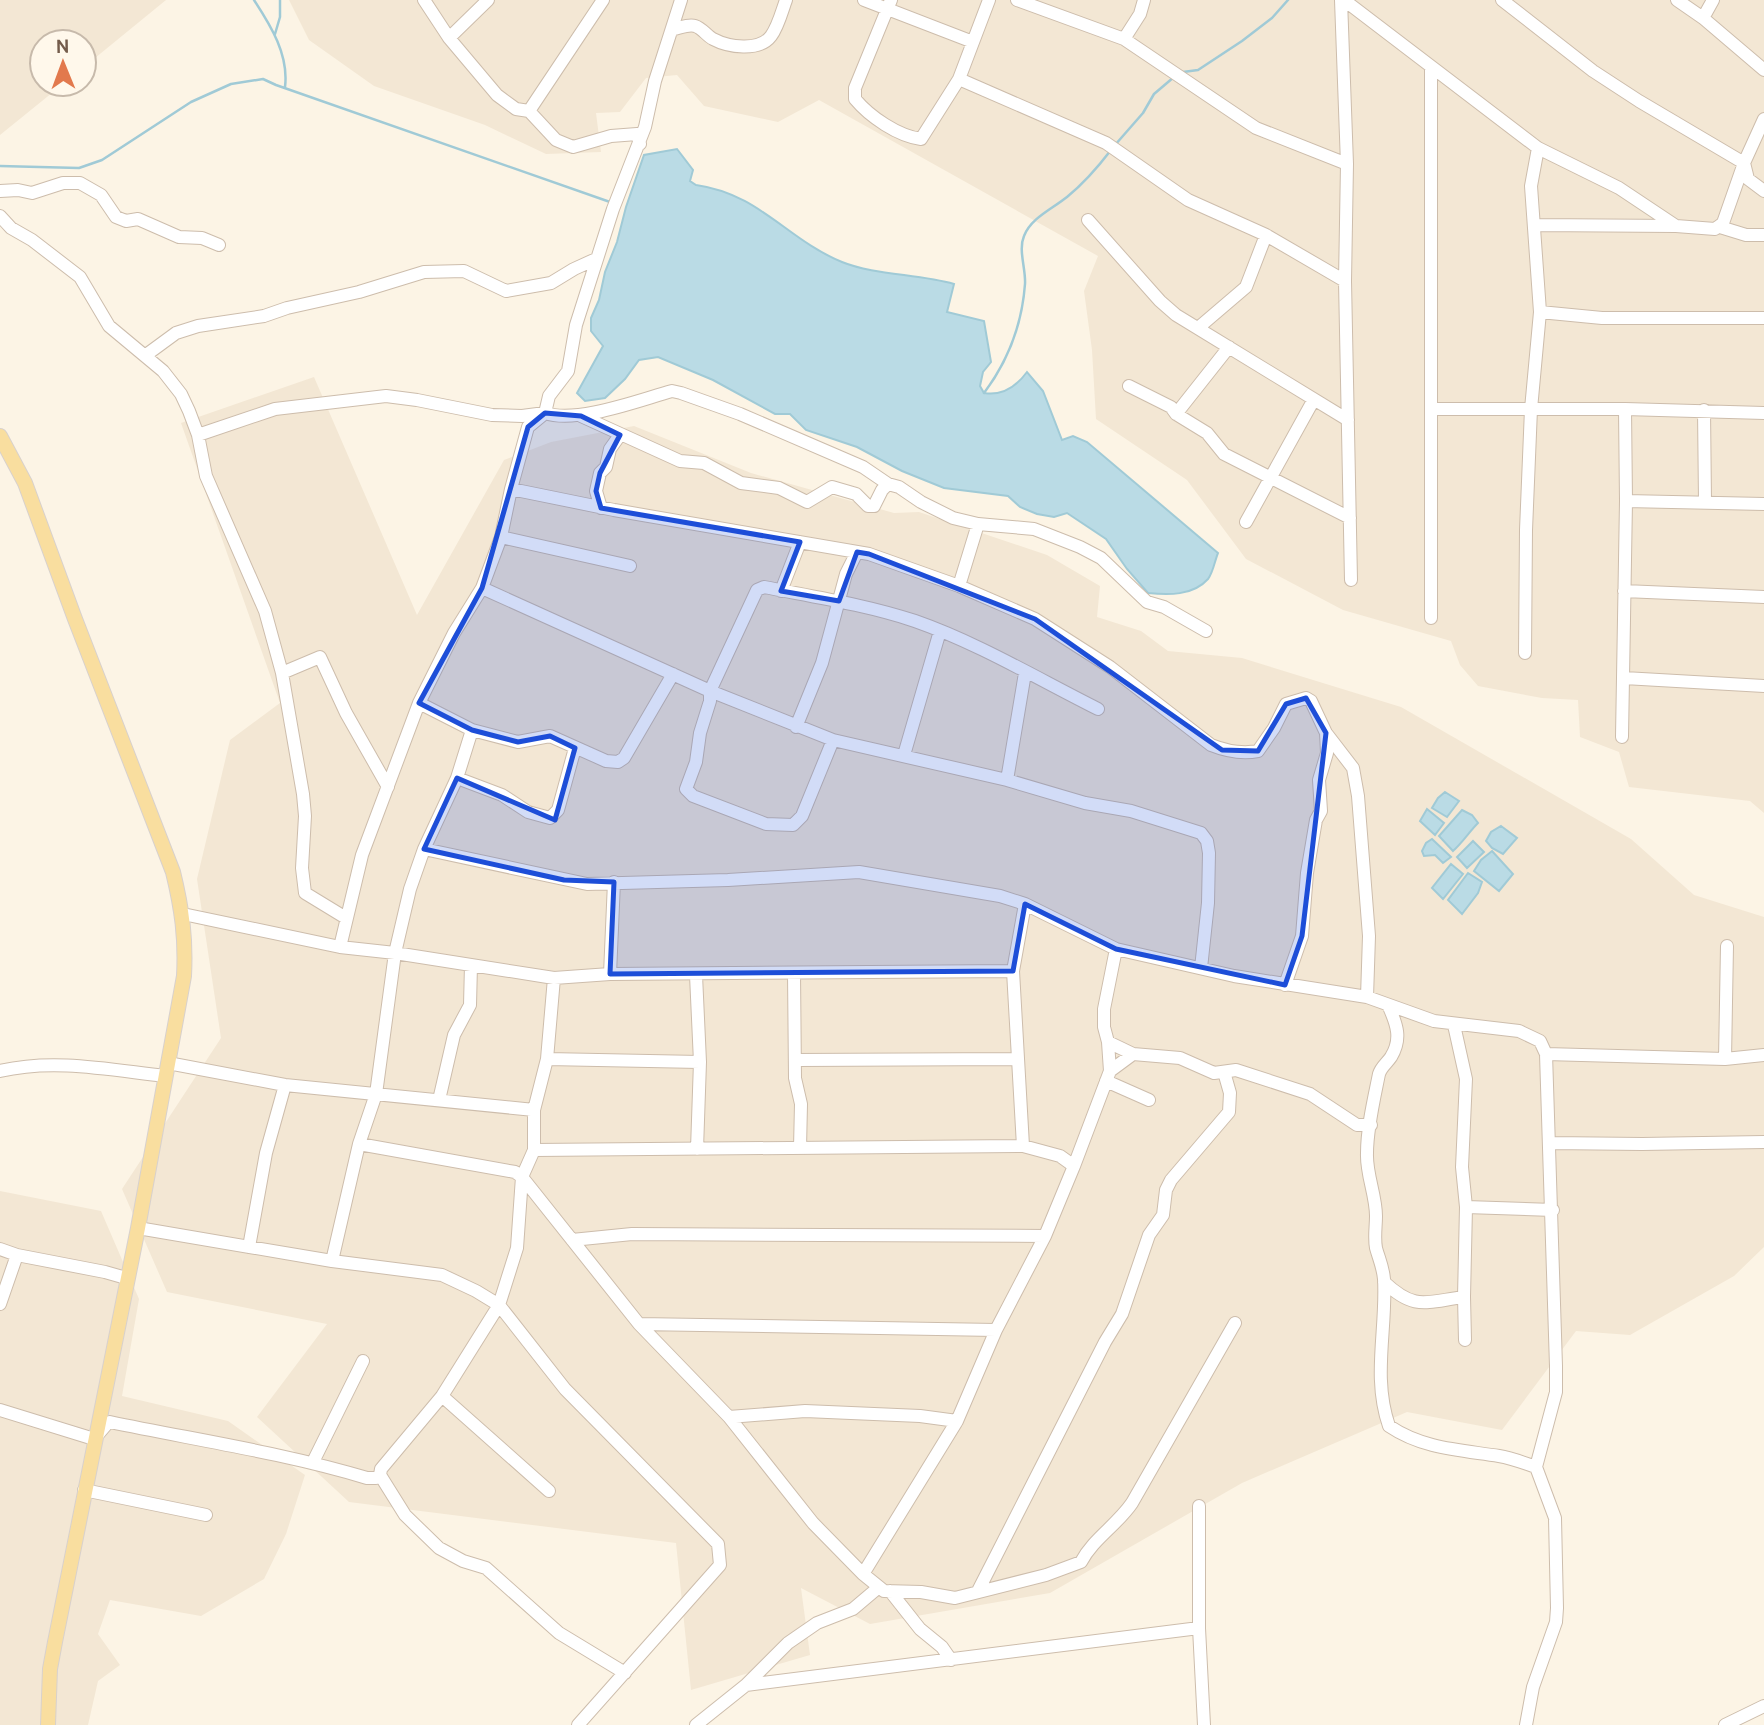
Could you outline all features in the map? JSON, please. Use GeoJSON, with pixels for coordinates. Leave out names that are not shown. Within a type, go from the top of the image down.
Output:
{"type":"FeatureCollection","features":[{"type":"Feature","properties":{"kind":"main road"},"geometry":{"type":"LineString","coordinates":[[0,436],[24,483],[173,872],[183,914],[186,944],[184,976],[138,1228],[54,1642],[45,1721]]}},
{"type":"Feature","properties":{"kind":"street"},"geometry":{"type":"LineString","coordinates":[[424,0],[449,38],[496,96],[516,109],[529,111],[556,140],[573,147],[626,134],[637,134],[640,144]]}},
{"type":"Feature","properties":{"kind":"street"},"geometry":{"type":"LineString","coordinates":[[449,38],[488,0]]}},
{"type":"Feature","properties":{"kind":"street"},"geometry":{"type":"LineString","coordinates":[[529,111],[603,0]]}},
{"type":"Feature","properties":{"kind":"street"},"geometry":{"type":"LineString","coordinates":[[340,947],[362,855],[419,703],[454,633],[482,588],[501,537],[528,427],[545,413],[549,396],[569,371],[576,325],[615,203],[640,144],[655,81],[681,0]]}},
{"type":"Feature","properties":{"kind":"street"},"geometry":{"type":"LineString","coordinates":[[673,29],[691,25],[726,44],[749,47],[758,45],[772,36],[786,0]]}},
{"type":"Feature","properties":{"kind":"street"},"geometry":{"type":"LineString","coordinates":[[864,0],[889,5],[973,42]]}},
{"type":"Feature","properties":{"kind":"street"},"geometry":{"type":"LineString","coordinates":[[889,5],[855,88],[855,99],[860,106],[896,130],[921,139],[959,79],[989,0]]}},
{"type":"Feature","properties":{"kind":"street"},"geometry":{"type":"LineString","coordinates":[[1017,0],[1124,39],[1256,128],[1347,164]]}},
{"type":"Feature","properties":{"kind":"street"},"geometry":{"type":"LineString","coordinates":[[1124,39],[1140,14],[1144,0]]}},
{"type":"Feature","properties":{"kind":"street"},"geometry":{"type":"LineString","coordinates":[[1343,0],[1538,148],[1619,188],[1676,226]]}},
{"type":"Feature","properties":{"kind":"street"},"geometry":{"type":"LineString","coordinates":[[1343,0],[1351,580]]}},
{"type":"Feature","properties":{"kind":"street"},"geometry":{"type":"LineString","coordinates":[[1502,0],[1593,71],[1743,170],[1748,179],[1764,191]]}},
{"type":"Feature","properties":{"kind":"street"},"geometry":{"type":"LineString","coordinates":[[1677,0],[1703,18],[1764,70]]}},
{"type":"Feature","properties":{"kind":"street"},"geometry":{"type":"LineString","coordinates":[[1703,18],[1713,0]]}},
{"type":"Feature","properties":{"kind":"street"},"geometry":{"type":"LineString","coordinates":[[1431,68],[1431,618]]}},
{"type":"Feature","properties":{"kind":"street"},"geometry":{"type":"LineString","coordinates":[[959,79],[1106,143],[1188,200],[1266,236],[1345,281]]}},
{"type":"Feature","properties":{"kind":"street"},"geometry":{"type":"LineString","coordinates":[[1720,227],[1764,119]]}},
{"type":"Feature","properties":{"kind":"street"},"geometry":{"type":"LineString","coordinates":[[1525,653],[1531,409],[1540,312],[1531,186],[1538,148]]}},
{"type":"Feature","properties":{"kind":"street"},"geometry":{"type":"LineString","coordinates":[[0,191],[18,190],[32,193],[63,183],[80,183],[101,195],[116,217],[126,221],[138,219],[179,237],[202,238],[219,245]]}},
{"type":"Feature","properties":{"kind":"street"},"geometry":{"type":"LineString","coordinates":[[1,218],[80,277],[109,326],[163,371],[181,394],[198,435],[206,476],[265,611],[282,673],[303,794],[302,869],[305,893],[346,918]]}},
{"type":"Feature","properties":{"kind":"street"},"geometry":{"type":"LineString","coordinates":[[1088,220],[1160,301],[1313,401],[1348,420]]}},
{"type":"Feature","properties":{"kind":"street"},"geometry":{"type":"LineString","coordinates":[[1534,225],[1720,227],[1746,235],[1764,235]]}},
{"type":"Feature","properties":{"kind":"street"},"geometry":{"type":"LineString","coordinates":[[1198,328],[1246,287],[1266,236]]}},
{"type":"Feature","properties":{"kind":"street"},"geometry":{"type":"LineString","coordinates":[[146,355],[176,333],[198,326],[264,316],[424,272],[464,271],[506,291],[551,283],[596,259]]}},
{"type":"Feature","properties":{"kind":"street"},"geometry":{"type":"LineString","coordinates":[[1540,312],[1602,318],[1764,318]]}},
{"type":"Feature","properties":{"kind":"street"},"geometry":{"type":"LineString","coordinates":[[1176,414],[1229,347]]}},
{"type":"Feature","properties":{"kind":"street"},"geometry":{"type":"LineString","coordinates":[[1129,386],[1171,407],[1176,414],[1207,433],[1224,454],[1350,518]]}},
{"type":"Feature","properties":{"kind":"street"},"geometry":{"type":"LineString","coordinates":[[198,435],[275,409],[386,396],[492,415],[523,416],[545,413],[553,416],[581,416],[672,391],[740,414],[863,467],[888,484],[899,487],[953,518],[978,524],[1034,529],[1080,547],[1101,558],[1147,602],[1164,607],[1206,631]]}},
{"type":"Feature","properties":{"kind":"street"},"geometry":{"type":"LineString","coordinates":[[1245,522],[1313,401]]}},
{"type":"Feature","properties":{"kind":"street"},"geometry":{"type":"LineString","coordinates":[[1432,410],[1704,410],[1764,413]]}},
{"type":"Feature","properties":{"kind":"street"},"geometry":{"type":"LineString","coordinates":[[1622,737],[1625,410]]}},
{"type":"Feature","properties":{"kind":"street"},"geometry":{"type":"LineString","coordinates":[[1704,410],[1705,502]]}},
{"type":"Feature","properties":{"kind":"street"},"geometry":{"type":"LineString","coordinates":[[581,416],[680,461],[704,463],[741,483],[779,488],[807,502],[832,487],[856,494],[868,506],[874,506],[882,489],[888,484]]}},
{"type":"Feature","properties":{"kind":"street"},"geometry":{"type":"LineString","coordinates":[[601,508],[596,491],[600,473],[607,467],[610,449],[620,435]]}},
{"type":"Feature","properties":{"kind":"street"},"geometry":{"type":"LineString","coordinates":[[511,489],[601,508],[857,552],[959,586],[1035,619],[1110,667],[1211,745],[1222,750],[1247,753],[1258,751],[1286,704],[1306,698],[1311,701],[1326,733],[1353,768],[1358,796],[1370,936],[1367,997]]}},
{"type":"Feature","properties":{"kind":"street"},"geometry":{"type":"LineString","coordinates":[[1626,501],[1764,504]]}},
{"type":"Feature","properties":{"kind":"street"},"geometry":{"type":"LineString","coordinates":[[959,586],[978,524]]}},
{"type":"Feature","properties":{"kind":"street"},"geometry":{"type":"LineString","coordinates":[[501,537],[630,566]]}},
{"type":"Feature","properties":{"kind":"street"},"geometry":{"type":"LineString","coordinates":[[781,591],[800,542]]}},
{"type":"Feature","properties":{"kind":"street"},"geometry":{"type":"LineString","coordinates":[[796,727],[822,663],[846,574],[857,552]]}},
{"type":"Feature","properties":{"kind":"street"},"geometry":{"type":"LineString","coordinates":[[833,740],[802,816],[793,825],[766,824],[692,796],[686,789],[696,762],[710,691],[757,590],[764,587],[839,601],[913,621],[940,631],[1098,709]]}},
{"type":"Feature","properties":{"kind":"street"},"geometry":{"type":"LineString","coordinates":[[482,588],[710,691],[833,740],[1007,780],[1085,803],[1131,811],[1201,833],[1207,841],[1209,853],[1206,890],[1208,903],[1201,968]]}},
{"type":"Feature","properties":{"kind":"street"},"geometry":{"type":"LineString","coordinates":[[1624,591],[1764,597]]}},
{"type":"Feature","properties":{"kind":"street"},"geometry":{"type":"LineString","coordinates":[[904,755],[940,631]]}},
{"type":"Feature","properties":{"kind":"street"},"geometry":{"type":"LineString","coordinates":[[282,673],[320,657],[345,713],[388,787]]}},
{"type":"Feature","properties":{"kind":"street"},"geometry":{"type":"LineString","coordinates":[[1007,780],[1026,673]]}},
{"type":"Feature","properties":{"kind":"street"},"geometry":{"type":"LineString","coordinates":[[419,703],[472,730],[518,742],[550,736],[606,761],[618,762],[624,758],[673,674]]}},
{"type":"Feature","properties":{"kind":"street"},"geometry":{"type":"LineString","coordinates":[[1624,677],[1764,686]]}},
{"type":"Feature","properties":{"kind":"street"},"geometry":{"type":"LineString","coordinates":[[332,1262],[359,1144],[376,1094],[395,953],[410,889],[457,778],[472,730]]}},
{"type":"Feature","properties":{"kind":"street"},"geometry":{"type":"LineString","coordinates":[[1285,985],[1302,936],[1307,873],[1321,811],[1319,780],[1327,753],[1326,733]]}},
{"type":"Feature","properties":{"kind":"street"},"geometry":{"type":"LineString","coordinates":[[457,778],[502,795],[528,812],[550,818],[558,810],[575,748]]}},
{"type":"Feature","properties":{"kind":"street"},"geometry":{"type":"LineString","coordinates":[[425,849],[587,884],[728,880],[859,872],[1000,896],[1025,904],[1116,949],[1285,985],[1367,997],[1434,1021],[1519,1031],[1540,1041],[1546,1054],[1553,1210],[1556,1392],[1536,1466],[1555,1518],[1557,1608],[1556,1622],[1533,1687],[1526,1725]]}},
{"type":"Feature","properties":{"kind":"street"},"geometry":{"type":"LineString","coordinates":[[610,974],[614,882]]}},
{"type":"Feature","properties":{"kind":"street"},"geometry":{"type":"LineString","coordinates":[[1023,1146],[1013,971],[1025,904]]}},
{"type":"Feature","properties":{"kind":"street"},"geometry":{"type":"LineString","coordinates":[[183,914],[340,947],[555,978],[610,974],[1013,971]]}},
{"type":"Feature","properties":{"kind":"street"},"geometry":{"type":"LineString","coordinates":[[1726,1059],[1727,946]]}},
{"type":"Feature","properties":{"kind":"street"},"geometry":{"type":"LineString","coordinates":[[863,1574],[957,1421],[996,1330],[1045,1236],[1074,1166],[1108,1076],[1104,1010],[1116,949]]}},
{"type":"Feature","properties":{"kind":"street"},"geometry":{"type":"LineString","coordinates":[[439,1100],[454,1035],[470,1005],[471,965]]}},
{"type":"Feature","properties":{"kind":"street"},"geometry":{"type":"LineString","coordinates":[[794,973],[796,1078],[801,1104],[800,1148]]}},
{"type":"Feature","properties":{"kind":"street"},"geometry":{"type":"LineString","coordinates":[[696,975],[700,1062],[697,1149]]}},
{"type":"Feature","properties":{"kind":"street"},"geometry":{"type":"LineString","coordinates":[[555,978],[547,1059],[534,1110],[534,1150],[522,1177],[517,1248],[499,1305],[442,1396],[381,1469],[380,1475],[405,1515],[439,1548],[463,1561],[486,1568],[559,1633],[625,1673]]}},
{"type":"Feature","properties":{"kind":"street"},"geometry":{"type":"LineString","coordinates":[[1367,1154],[1380,1070],[1392,1056],[1398,1041],[1398,1027],[1389,1007]]}},
{"type":"Feature","properties":{"kind":"street"},"geometry":{"type":"LineString","coordinates":[[1454,1025],[1466,1079],[1462,1167],[1466,1207],[1465,1340]]}},
{"type":"Feature","properties":{"kind":"street"},"geometry":{"type":"LineString","coordinates":[[1108,1042],[1133,1054],[1180,1058],[1214,1073],[1236,1070],[1310,1094],[1357,1125],[1371,1125]]}},
{"type":"Feature","properties":{"kind":"street"},"geometry":{"type":"LineString","coordinates":[[1108,1076],[1133,1054]]}},
{"type":"Feature","properties":{"kind":"street"},"geometry":{"type":"LineString","coordinates":[[1546,1054],[1726,1059],[1764,1055]]}},
{"type":"Feature","properties":{"kind":"street"},"geometry":{"type":"LineString","coordinates":[[547,1059],[700,1062]]}},
{"type":"Feature","properties":{"kind":"street"},"geometry":{"type":"LineString","coordinates":[[796,1060],[1018,1059]]}},
{"type":"Feature","properties":{"kind":"street"},"geometry":{"type":"LineString","coordinates":[[0,1071],[20,1066],[50,1064],[167,1069],[285,1085],[534,1110]]}},
{"type":"Feature","properties":{"kind":"street"},"geometry":{"type":"LineString","coordinates":[[978,1591],[1122,1314],[1144,1246],[1163,1215],[1166,1190],[1171,1180],[1229,1112],[1230,1093],[1224,1072]]}},
{"type":"Feature","properties":{"kind":"street"},"geometry":{"type":"LineString","coordinates":[[1108,1076],[1149,1100]]}},
{"type":"Feature","properties":{"kind":"street"},"geometry":{"type":"LineString","coordinates":[[249,1248],[266,1153],[285,1085]]}},
{"type":"Feature","properties":{"kind":"street"},"geometry":{"type":"LineString","coordinates":[[1357,1125],[1367,1154],[1376,1215],[1374,1231],[1384,1282],[1379,1362],[1382,1400],[1389,1426],[1418,1442],[1440,1449],[1503,1457],[1536,1466]]}},
{"type":"Feature","properties":{"kind":"street"},"geometry":{"type":"LineString","coordinates":[[1550,1143],[1764,1142]]}},
{"type":"Feature","properties":{"kind":"street"},"geometry":{"type":"LineString","coordinates":[[359,1144],[515,1172],[522,1177],[639,1324],[729,1417],[813,1523],[863,1574],[885,1589],[920,1629],[942,1647],[950,1660]]}},
{"type":"Feature","properties":{"kind":"street"},"geometry":{"type":"LineString","coordinates":[[534,1150],[1023,1146],[1060,1156],[1074,1166]]}},
{"type":"Feature","properties":{"kind":"street"},"geometry":{"type":"LineString","coordinates":[[1466,1207],[1553,1210]]}},
{"type":"Feature","properties":{"kind":"street"},"geometry":{"type":"LineString","coordinates":[[138,1228],[332,1262],[442,1275],[476,1291],[499,1305],[565,1389],[718,1545],[720,1565],[578,1725]]}},
{"type":"Feature","properties":{"kind":"street"},"geometry":{"type":"LineString","coordinates":[[572,1240],[632,1234],[1045,1236]]}},
{"type":"Feature","properties":{"kind":"street"},"geometry":{"type":"LineString","coordinates":[[0,1249],[16,1255],[126,1278]]}},
{"type":"Feature","properties":{"kind":"street"},"geometry":{"type":"LineString","coordinates":[[0,1304],[16,1255]]}},
{"type":"Feature","properties":{"kind":"street"},"geometry":{"type":"LineString","coordinates":[[1384,1282],[1398,1295],[1415,1303],[1464,1297]]}},
{"type":"Feature","properties":{"kind":"street"},"geometry":{"type":"LineString","coordinates":[[696,1725],[747,1685],[788,1643],[817,1623],[853,1609],[885,1589],[955,1598],[1081,1562],[1086,1552],[1132,1503],[1235,1323]]}},
{"type":"Feature","properties":{"kind":"street"},"geometry":{"type":"LineString","coordinates":[[639,1324],[996,1330]]}},
{"type":"Feature","properties":{"kind":"street"},"geometry":{"type":"LineString","coordinates":[[313,1462],[363,1361]]}},
{"type":"Feature","properties":{"kind":"street"},"geometry":{"type":"LineString","coordinates":[[442,1396],[549,1491]]}},
{"type":"Feature","properties":{"kind":"street"},"geometry":{"type":"LineString","coordinates":[[0,1410],[94,1438],[110,1422],[313,1462],[367,1478],[380,1475]]}},
{"type":"Feature","properties":{"kind":"street"},"geometry":{"type":"LineString","coordinates":[[729,1417],[805,1411],[920,1416],[957,1421]]}},
{"type":"Feature","properties":{"kind":"street"},"geometry":{"type":"LineString","coordinates":[[84,1490],[206,1515]]}},
{"type":"Feature","properties":{"kind":"street"},"geometry":{"type":"LineString","coordinates":[[1199,1506],[1199,1628],[1204,1725]]}},
{"type":"Feature","properties":{"kind":"street"},"geometry":{"type":"LineString","coordinates":[[747,1685],[1199,1628]]}},
{"type":"Feature","properties":{"kind":"street"},"geometry":{"type":"LineString","coordinates":[[1725,1725],[1764,1706]]}},
{"type":"Feature","properties":{"kind":"highlighted area"},"geometry":{"type":"Polygon","coordinates":[[[545,413],[581,416],[620,435],[600,473],[596,491],[601,508],[800,542],[781,591],[839,601],[857,552],[869,554],[1035,619],[1222,750],[1258,751],[1286,704],[1306,698],[1326,733],[1302,936],[1285,985],[1116,949],[1025,904],[1013,971],[610,974],[614,882],[564,880],[424,849],[457,778],[555,820],[575,748],[550,736],[518,742],[472,730],[419,703],[482,588],[528,427],[545,413]]]}},
{"type":"Feature","properties":{"kind":"shaded area"},"geometry":{"type":"Polygon","coordinates":[[[0,0],[166,0],[98,56],[98,28],[28,28],[28,98],[46,98],[0,135],[0,0]]]}},
{"type":"Feature","properties":{"kind":"shaded area"},"geometry":{"type":"Polygon","coordinates":[[[289,0],[1764,0],[1764,813],[1750,801],[1629,787],[1619,752],[1580,737],[1578,700],[1542,698],[1478,686],[1460,665],[1451,641],[1343,610],[1246,559],[1187,480],[1096,419],[1092,350],[1084,291],[1098,256],[819,100],[778,122],[704,106],[677,75],[646,78],[620,112],[596,113],[601,152],[546,154],[485,125],[374,86],[309,40],[289,0]]]}},
{"type":"Feature","properties":{"kind":"shaded area"},"geometry":{"type":"Polygon","coordinates":[[[314,377],[417,615],[504,460],[551,442],[634,426],[751,473],[894,513],[919,512],[1047,555],[1100,586],[1097,617],[1141,631],[1168,651],[1242,658],[1401,707],[1631,839],[1694,895],[1764,917],[1764,1247],[1734,1276],[1630,1335],[1576,1331],[1502,1430],[1407,1412],[1242,1483],[1050,1593],[870,1624],[801,1588],[810,1655],[691,1690],[676,1543],[349,1502],[257,1417],[327,1324],[167,1292],[122,1189],[221,1038],[197,879],[230,740],[280,703],[181,423],[314,377]]]}},
{"type":"Feature","properties":{"kind":"shaded area"},"geometry":{"type":"Polygon","coordinates":[[[0,1191],[101,1211],[139,1299],[122,1396],[228,1421],[305,1475],[286,1534],[264,1579],[201,1616],[110,1600],[98,1634],[120,1665],[98,1681],[88,1725],[0,1725],[0,1191]]]}},
{"type":"Feature","properties":{"kind":"water"},"geometry":{"type":"Polygon","coordinates":[[[677,149],[693,170],[690,181],[756,207],[805,242],[842,262],[868,270],[954,284],[947,312],[984,321],[991,362],[983,372],[980,386],[984,393],[997,393],[1008,389],[1027,372],[1043,391],[1062,440],[1073,436],[1087,442],[1218,553],[1208,579],[1188,591],[1172,594],[1148,593],[1106,539],[1067,513],[1054,517],[1037,514],[1020,507],[1008,496],[944,488],[902,471],[857,447],[806,430],[790,414],[775,414],[713,380],[658,357],[639,360],[625,379],[605,398],[585,401],[577,393],[603,346],[591,331],[591,318],[644,155],[677,149]]]}},
{"type":"Feature","properties":{"kind":"water"},"geometry":{"type":"Polygon","coordinates":[[[1445,792],[1459,801],[1447,817],[1432,808],[1445,792]]]}},
{"type":"Feature","properties":{"kind":"water"},"geometry":{"type":"Polygon","coordinates":[[[1427,809],[1444,823],[1435,835],[1420,821],[1427,809]]]}},
{"type":"Feature","properties":{"kind":"water"},"geometry":{"type":"Polygon","coordinates":[[[1462,810],[1472,815],[1478,823],[1453,851],[1439,836],[1462,810]]]}},
{"type":"Feature","properties":{"kind":"water"},"geometry":{"type":"Polygon","coordinates":[[[1501,826],[1517,838],[1503,854],[1486,841],[1491,832],[1501,826]]]}},
{"type":"Feature","properties":{"kind":"water"},"geometry":{"type":"Polygon","coordinates":[[[1432,839],[1451,857],[1443,863],[1435,855],[1424,856],[1422,851],[1432,839]]]}},
{"type":"Feature","properties":{"kind":"water"},"geometry":{"type":"Polygon","coordinates":[[[1473,841],[1484,852],[1467,868],[1457,857],[1473,841]]]}},
{"type":"Feature","properties":{"kind":"water"},"geometry":{"type":"Polygon","coordinates":[[[1492,851],[1513,874],[1499,891],[1474,871],[1481,860],[1492,851]]]}},
{"type":"Feature","properties":{"kind":"water"},"geometry":{"type":"Polygon","coordinates":[[[1451,864],[1463,874],[1443,899],[1432,888],[1451,864]]]}},
{"type":"Feature","properties":{"kind":"water"},"geometry":{"type":"Polygon","coordinates":[[[1468,873],[1482,882],[1478,893],[1462,914],[1448,900],[1468,873]]]}},
{"type":"Feature","properties":{"kind":"waterway"},"geometry":{"type":"LineString","coordinates":[[254,0],[281,52],[286,75],[285,87]]}},
{"type":"Feature","properties":{"kind":"waterway"},"geometry":{"type":"LineString","coordinates":[[275,34],[280,17],[280,0]]}},
{"type":"Feature","properties":{"kind":"waterway"},"geometry":{"type":"LineString","coordinates":[[1183,72],[1198,70],[1242,41],[1272,18],[1288,0]]}},
{"type":"Feature","properties":{"kind":"waterway"},"geometry":{"type":"LineString","coordinates":[[1115,145],[1143,113],[1154,94],[1174,77]]}},
{"type":"Feature","properties":{"kind":"waterway"},"geometry":{"type":"LineString","coordinates":[[0,166],[79,168],[102,160],[191,102],[231,84],[263,79],[610,202]]}},
{"type":"Feature","properties":{"kind":"waterway"},"geometry":{"type":"LineString","coordinates":[[984,393],[1007,355],[1021,314],[1025,284],[1022,241],[1027,230],[1037,219],[1079,187],[1111,150]]}}]}
